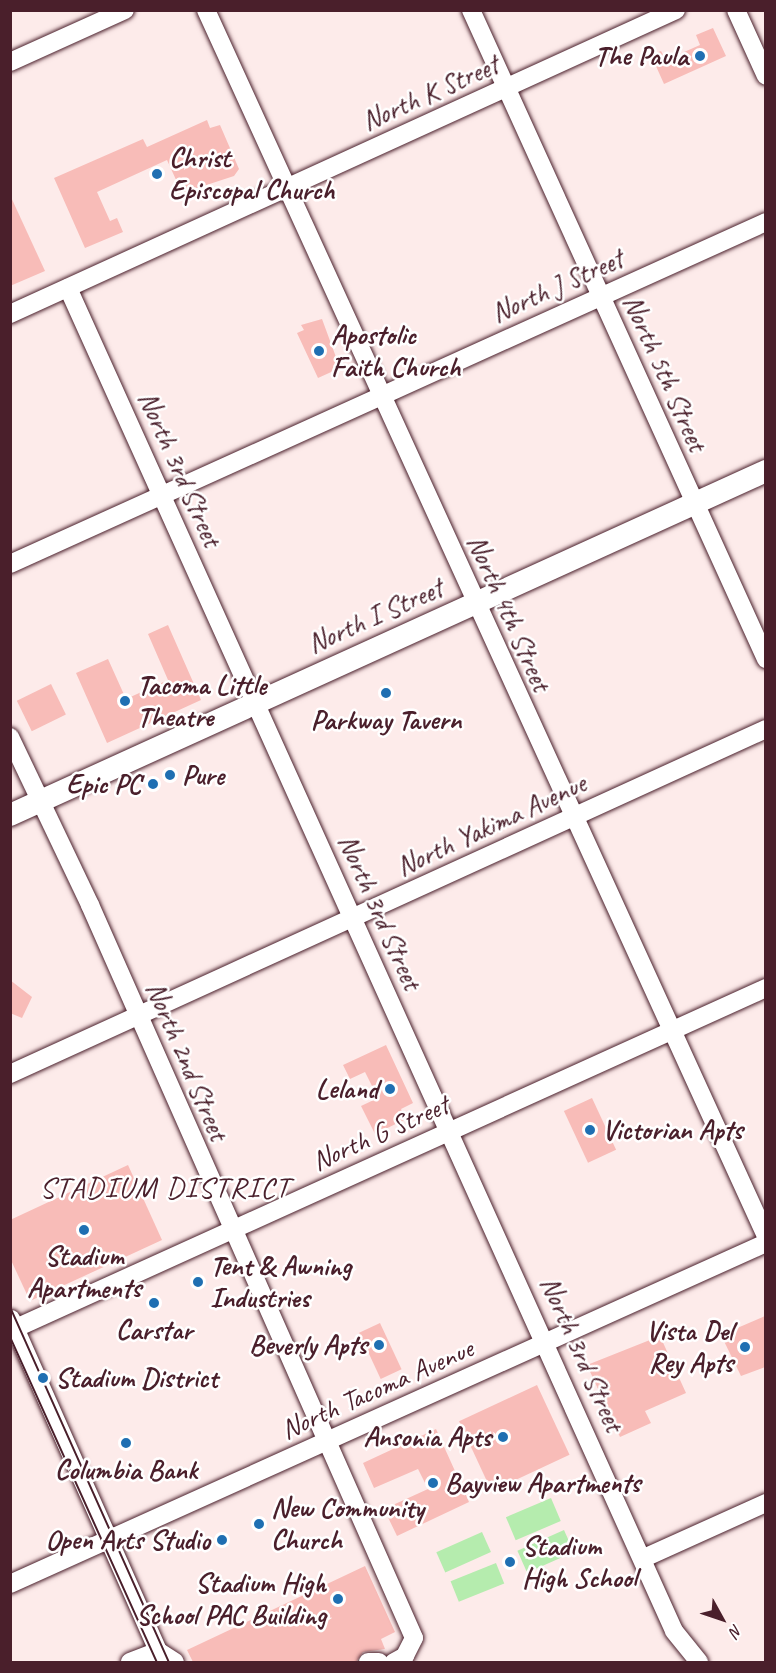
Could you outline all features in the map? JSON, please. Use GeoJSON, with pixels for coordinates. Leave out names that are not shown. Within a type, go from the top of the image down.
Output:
{"type":"FeatureCollection","features":[{"type":"Feature","properties":{"kind":"main road","name":"North I Street"},"geometry":{"type":"LineString","coordinates":[[10,815],[765,471]]}},
{"type":"Feature","properties":{"kind":"street"},"geometry":{"type":"LineString","coordinates":[[10,62],[124,10]]}},
{"type":"Feature","properties":{"kind":"street","name":"North 4th Street"},"geometry":{"type":"LineString","coordinates":[[206,10],[670,1032],[765,1236]]}},
{"type":"Feature","properties":{"kind":"street","name":"North 5th Street"},"geometry":{"type":"LineString","coordinates":[[471,10],[765,659]]}},
{"type":"Feature","properties":{"kind":"street","name":"North K Street"},"geometry":{"type":"LineString","coordinates":[[10,314],[676,10]]}},
{"type":"Feature","properties":{"kind":"street"},"geometry":{"type":"LineString","coordinates":[[736,10],[765,76]]}},
{"type":"Feature","properties":{"kind":"street","name":"North J Street"},"geometry":{"type":"LineString","coordinates":[[10,564],[765,222]]}},
{"type":"Feature","properties":{"kind":"street","name":"North 3rd Street"},"geometry":{"type":"LineString","coordinates":[[68,288],[449,1131],[548,1342],[645,1558],[674,1631],[699,1662]]}},
{"type":"Feature","properties":{"kind":"street","name":"North Yakima Avenue"},"geometry":{"type":"LineString","coordinates":[[10,1074],[138,1013],[765,729]]}},
{"type":"Feature","properties":{"kind":"street","name":"North 2nd Street"},"geometry":{"type":"LineString","coordinates":[[10,737],[138,1013],[231,1230],[330,1440],[414,1638],[410,1650],[394,1662]]}},
{"type":"Feature","properties":{"kind":"street","name":"North G Street"},"geometry":{"type":"LineString","coordinates":[[12,1329],[765,988]]}},
{"type":"Feature","properties":{"kind":"street","name":"North Tacoma Avenue"},"geometry":{"type":"LineString","coordinates":[[10,1584],[765,1243]]}},
{"type":"Feature","properties":{"kind":"street"},"geometry":{"type":"LineString","coordinates":[[12,1329],[52,1422],[109,1541],[157,1657]]}},
{"type":"Feature","properties":{"kind":"street"},"geometry":{"type":"LineString","coordinates":[[645,1558],[765,1503]]}},
{"type":"Feature","properties":{"kind":"street"},"geometry":{"type":"LineString","coordinates":[[130,1662],[157,1657],[175,1662]]}},
{"type":"Feature","properties":{"kind":"street"},"geometry":{"type":"LineString","coordinates":[[368,1662],[379,1662]]}},
{"type":"Feature","properties":{"kind":"green space"},"geometry":{"type":"Polygon","coordinates":[[[551,1498],[561,1521],[516,1540],[506,1517],[551,1498]]]}},
{"type":"Feature","properties":{"kind":"green space"},"geometry":{"type":"Polygon","coordinates":[[[564,1530],[574,1552],[527,1573],[517,1551],[564,1530]]]}},
{"type":"Feature","properties":{"kind":"green space"},"geometry":{"type":"Polygon","coordinates":[[[482,1532],[491,1552],[445,1572],[436,1552],[482,1532]]]}},
{"type":"Feature","properties":{"kind":"green space"},"geometry":{"type":"Polygon","coordinates":[[[496,1563],[504,1583],[459,1602],[451,1581],[496,1563]]]}},
{"type":"Feature","properties":{"kind":"building","name":"The Paula"},"geometry":{"type":"Polygon","coordinates":[[[713,28],[726,56],[664,84],[651,55],[661,51],[666,60],[700,45],[696,35],[713,28]]]}},
{"type":"Feature","properties":{"kind":"building","name":"Christ Episcopal Church"},"geometry":{"type":"Polygon","coordinates":[[[207,120],[210,128],[220,125],[239,169],[234,176],[182,193],[167,160],[97,192],[110,221],[117,218],[123,232],[85,248],[54,178],[143,139],[147,147],[207,120]]]}},
{"type":"Feature","properties":{"kind":"building"},"geometry":{"type":"Polygon","coordinates":[[[10,195],[45,271],[10,286],[10,195]]]}},
{"type":"Feature","properties":{"kind":"building","name":"Apostolic Faith Church"},"geometry":{"type":"Polygon","coordinates":[[[322,319],[340,368],[318,378],[297,333],[304,330],[301,325],[322,319]]]}},
{"type":"Feature","properties":{"kind":"building","name":"Tacoma Little Theatre"},"geometry":{"type":"Polygon","coordinates":[[[168,625],[201,700],[107,743],[76,673],[108,659],[126,699],[168,680],[148,634],[168,625]]]}},
{"type":"Feature","properties":{"kind":"building"},"geometry":{"type":"Polygon","coordinates":[[[51,684],[66,715],[32,731],[17,701],[51,684]]]}},
{"type":"Feature","properties":{"kind":"building"},"geometry":{"type":"Polygon","coordinates":[[[10,980],[32,997],[22,1018],[10,1013],[10,980]]]}},
{"type":"Feature","properties":{"kind":"building","name":"Leland"},"geometry":{"type":"Polygon","coordinates":[[[386,1045],[413,1103],[401,1109],[406,1119],[375,1134],[361,1106],[378,1098],[365,1072],[350,1079],[343,1065],[386,1045]]]}},
{"type":"Feature","properties":{"kind":"building","name":"Victorian Apts"},"geometry":{"type":"Polygon","coordinates":[[[592,1098],[616,1150],[588,1163],[564,1111],[592,1098]]]}},
{"type":"Feature","properties":{"kind":"building","name":"Stadium Apartments"},"geometry":{"type":"Polygon","coordinates":[[[128,1165],[162,1240],[30,1301],[10,1258],[10,1220],[128,1165]]]}},
{"type":"Feature","properties":{"kind":"building","name":"Vista Del Rey Apts"},"geometry":{"type":"Polygon","coordinates":[[[765,1316],[765,1367],[741,1376],[721,1335],[765,1316]]]}},
{"type":"Feature","properties":{"kind":"building","name":"Beverly Apts"},"geometry":{"type":"Polygon","coordinates":[[[380,1323],[402,1369],[381,1379],[359,1333],[380,1323]]]}},
{"type":"Feature","properties":{"kind":"building"},"geometry":{"type":"Polygon","coordinates":[[[660,1336],[686,1393],[645,1411],[651,1423],[620,1437],[587,1365],[660,1336]]]}},
{"type":"Feature","properties":{"kind":"building","name":"Ansonia Apts"},"geometry":{"type":"Polygon","coordinates":[[[537,1385],[570,1455],[492,1491],[459,1421],[537,1385]]]}},
{"type":"Feature","properties":{"kind":"building","name":"Bayview Apartments"},"geometry":{"type":"Polygon","coordinates":[[[436,1429],[469,1502],[397,1536],[384,1509],[428,1489],[418,1469],[374,1488],[363,1463],[436,1429]]]}},
{"type":"Feature","properties":{"kind":"building","name":"Stadium High School PAC Building"},"geometry":{"type":"Polygon","coordinates":[[[365,1566],[395,1632],[381,1639],[385,1649],[363,1652],[356,1662],[193,1662],[187,1650],[365,1566]]]}},
{"type":"Feature","properties":{"kind":"tram line"},"geometry":{"type":"LineString","coordinates":[[10,1306],[169,1662]]}},
{"type":"Feature","properties":{"kind":"tram line"},"geometry":{"type":"LineString","coordinates":[[10,1336],[157,1662]]}},
{"type":"Feature","properties":{"kind":"place","name":"The Paula"},"geometry":{"type":"Point","coordinates":[700,56]}},
{"type":"Feature","properties":{"kind":"place","name":"Christ Episcopal Church"},"geometry":{"type":"Point","coordinates":[157,174]}},
{"type":"Feature","properties":{"kind":"place","name":"Apostolic Faith Church"},"geometry":{"type":"Point","coordinates":[319,351]}},
{"type":"Feature","properties":{"kind":"place","name":"Parkway Tavern"},"geometry":{"type":"Point","coordinates":[386,693]}},
{"type":"Feature","properties":{"kind":"place","name":"Tacoma Little Theatre"},"geometry":{"type":"Point","coordinates":[125,701]}},
{"type":"Feature","properties":{"kind":"place","name":"Pure"},"geometry":{"type":"Point","coordinates":[170,775]}},
{"type":"Feature","properties":{"kind":"place","name":"Epic PC"},"geometry":{"type":"Point","coordinates":[153,784]}},
{"type":"Feature","properties":{"kind":"place","name":"Leland"},"geometry":{"type":"Point","coordinates":[390,1089]}},
{"type":"Feature","properties":{"kind":"place","name":"Victorian Apts"},"geometry":{"type":"Point","coordinates":[590,1130]}},
{"type":"Feature","properties":{"kind":"place","name":"Stadium Apartments"},"geometry":{"type":"Point","coordinates":[84,1230]}},
{"type":"Feature","properties":{"kind":"place","name":"Tent & Awning Industries"},"geometry":{"type":"Point","coordinates":[198,1282]}},
{"type":"Feature","properties":{"kind":"place","name":"Carstar"},"geometry":{"type":"Point","coordinates":[154,1303]}},
{"type":"Feature","properties":{"kind":"place","name":"Beverly Apts"},"geometry":{"type":"Point","coordinates":[379,1345]}},
{"type":"Feature","properties":{"kind":"place","name":"Vista Del Rey Apts"},"geometry":{"type":"Point","coordinates":[745,1347]}},
{"type":"Feature","properties":{"kind":"place","name":"Stadium District"},"geometry":{"type":"Point","coordinates":[43,1378]}},
{"type":"Feature","properties":{"kind":"place","name":"Ansonia Apts"},"geometry":{"type":"Point","coordinates":[503,1437]}},
{"type":"Feature","properties":{"kind":"place","name":"Columbia Bank"},"geometry":{"type":"Point","coordinates":[126,1443]}},
{"type":"Feature","properties":{"kind":"place","name":"Bayview Apartments"},"geometry":{"type":"Point","coordinates":[433,1483]}},
{"type":"Feature","properties":{"kind":"place","name":"New Community Church"},"geometry":{"type":"Point","coordinates":[259,1524]}},
{"type":"Feature","properties":{"kind":"place","name":"Open Arts Studio"},"geometry":{"type":"Point","coordinates":[222,1540]}},
{"type":"Feature","properties":{"kind":"place","name":"Stadium High School"},"geometry":{"type":"Point","coordinates":[510,1562]}},
{"type":"Feature","properties":{"kind":"place","name":"Stadium High School PAC Building"},"geometry":{"type":"Point","coordinates":[338,1599]}},
{"type":"Feature","properties":{"kind":"district","name":"STADIUM DISTRICT"},"geometry":{"type":"Point","coordinates":[165,1187]}}]}
